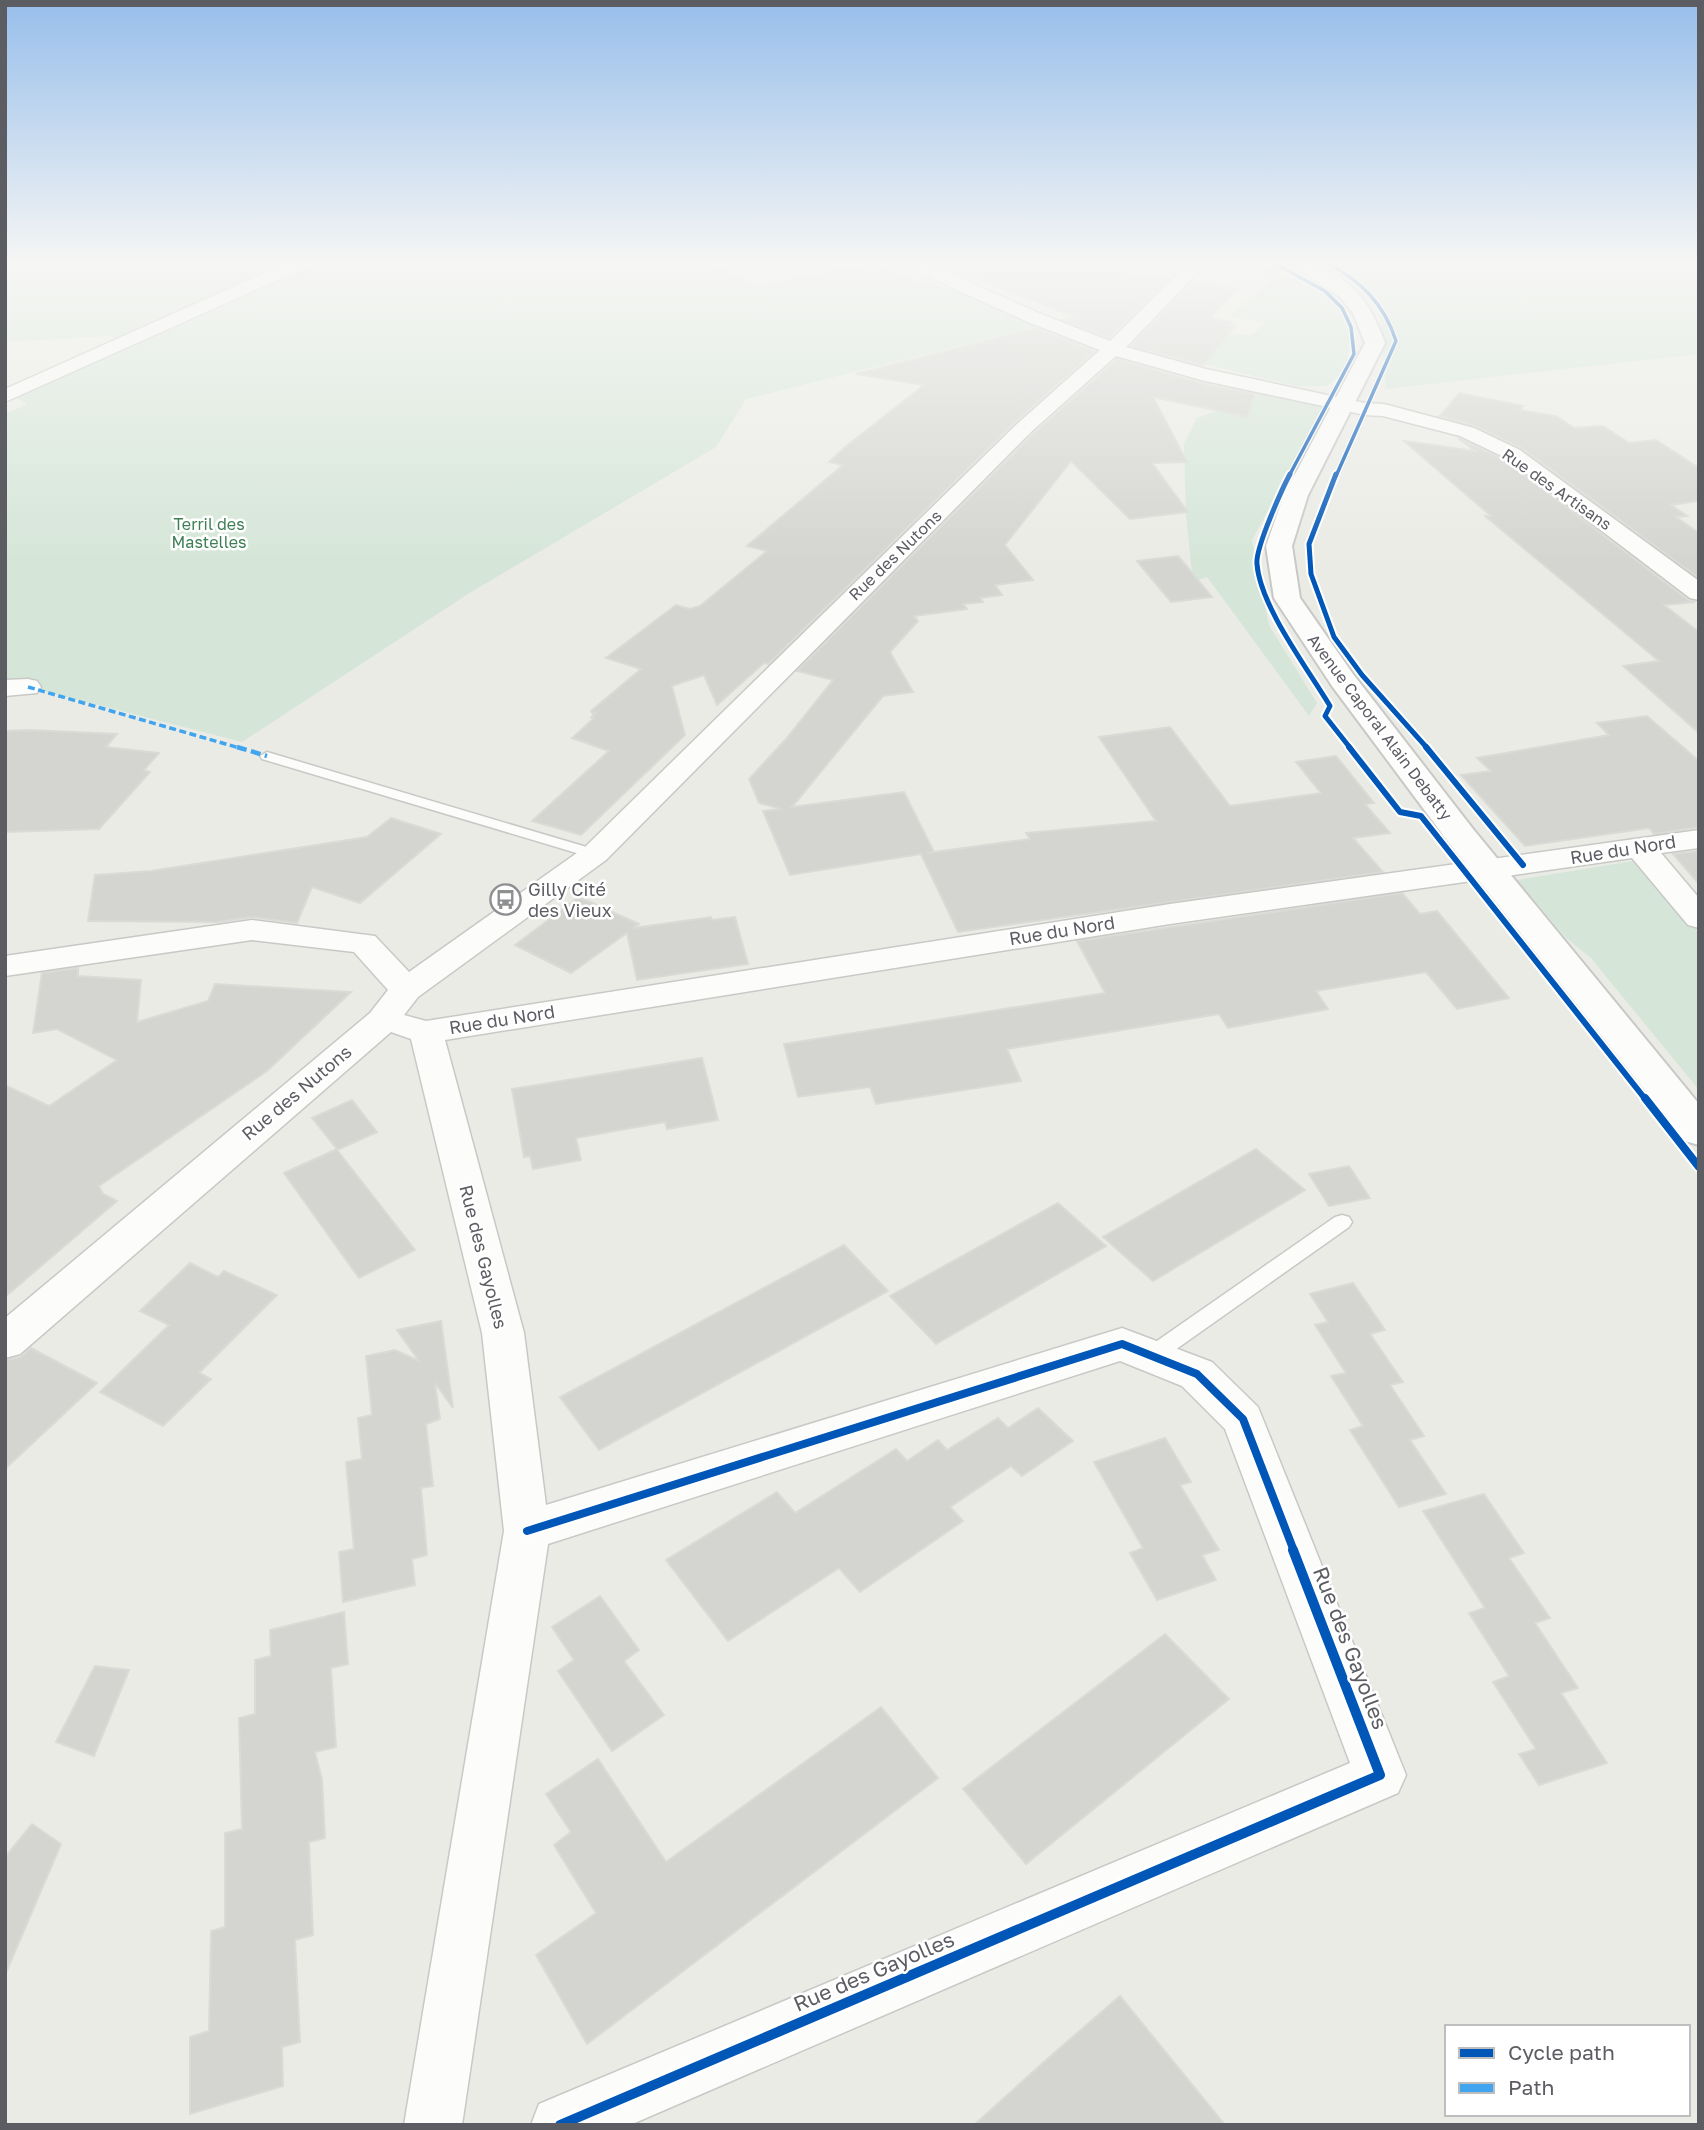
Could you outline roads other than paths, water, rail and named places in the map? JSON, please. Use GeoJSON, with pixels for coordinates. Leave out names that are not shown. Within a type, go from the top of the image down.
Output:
{"type":"FeatureCollection","features":[{"type":"Feature","properties":{"kind":"main road","name":"Avenue Caporal Alain Debatty"},"geometry":{"type":"LineString","coordinates":[[1366,361],[1296,495],[1279,546],[1287,598],[1342,680],[1488,871],[1699,1131]]}},
{"type":"Feature","properties":{"kind":"street"},"geometry":{"type":"LineString","coordinates":[[5,396],[82,361]]}},
{"type":"Feature","properties":{"kind":"street","name":"Rue des Nutons"},"geometry":{"type":"LineString","coordinates":[[5,1342],[394,1005],[595,854],[1024,428],[1099,361]]}},
{"type":"Feature","properties":{"kind":"street","name":"Rue des Artisans"},"geometry":{"type":"LineString","coordinates":[[1159,361],[1231,381],[1384,410],[1467,432],[1513,454],[1699,593]]}},
{"type":"Feature","properties":{"kind":"street","name":"Rue du Nord"},"geometry":{"type":"LineString","coordinates":[[426,1032],[1170,914],[1699,839]]}},
{"type":"Feature","properties":{"kind":"street"},"geometry":{"type":"LineString","coordinates":[[1640,848],[1699,918]]}},
{"type":"Feature","properties":{"kind":"street"},"geometry":{"type":"LineString","coordinates":[[5,966],[252,930],[364,943],[394,1005],[426,1032]]}},
{"type":"Feature","properties":{"kind":"street","name":"Rue des Gayolles"},"geometry":{"type":"LineString","coordinates":[[426,1032],[503,1333],[527,1531],[433,2125]]}},
{"type":"Feature","properties":{"kind":"street","name":"Rue des Gayolles"},"geometry":{"type":"LineString","coordinates":[[527,1531],[1122,1344],[1196,1374],[1243,1419],[1380,1775],[560,2125]]}},
{"type":"Feature","properties":{"kind":"lane"},"geometry":{"type":"LineString","coordinates":[[267,755],[595,854]]}},
{"type":"Feature","properties":{"kind":"lane"},"geometry":{"type":"LineString","coordinates":[[1151,1356],[1342,1222]]}},
{"type":"Feature","properties":{"kind":"place","name":"Gilly Cité des Vieux"},"geometry":{"type":"Point","coordinates":[505,900]}},
{"type":"Feature","properties":{"kind":"park label","name":"Terril des Mastelles"},"geometry":{"type":"Point","coordinates":[209,533]}}]}
